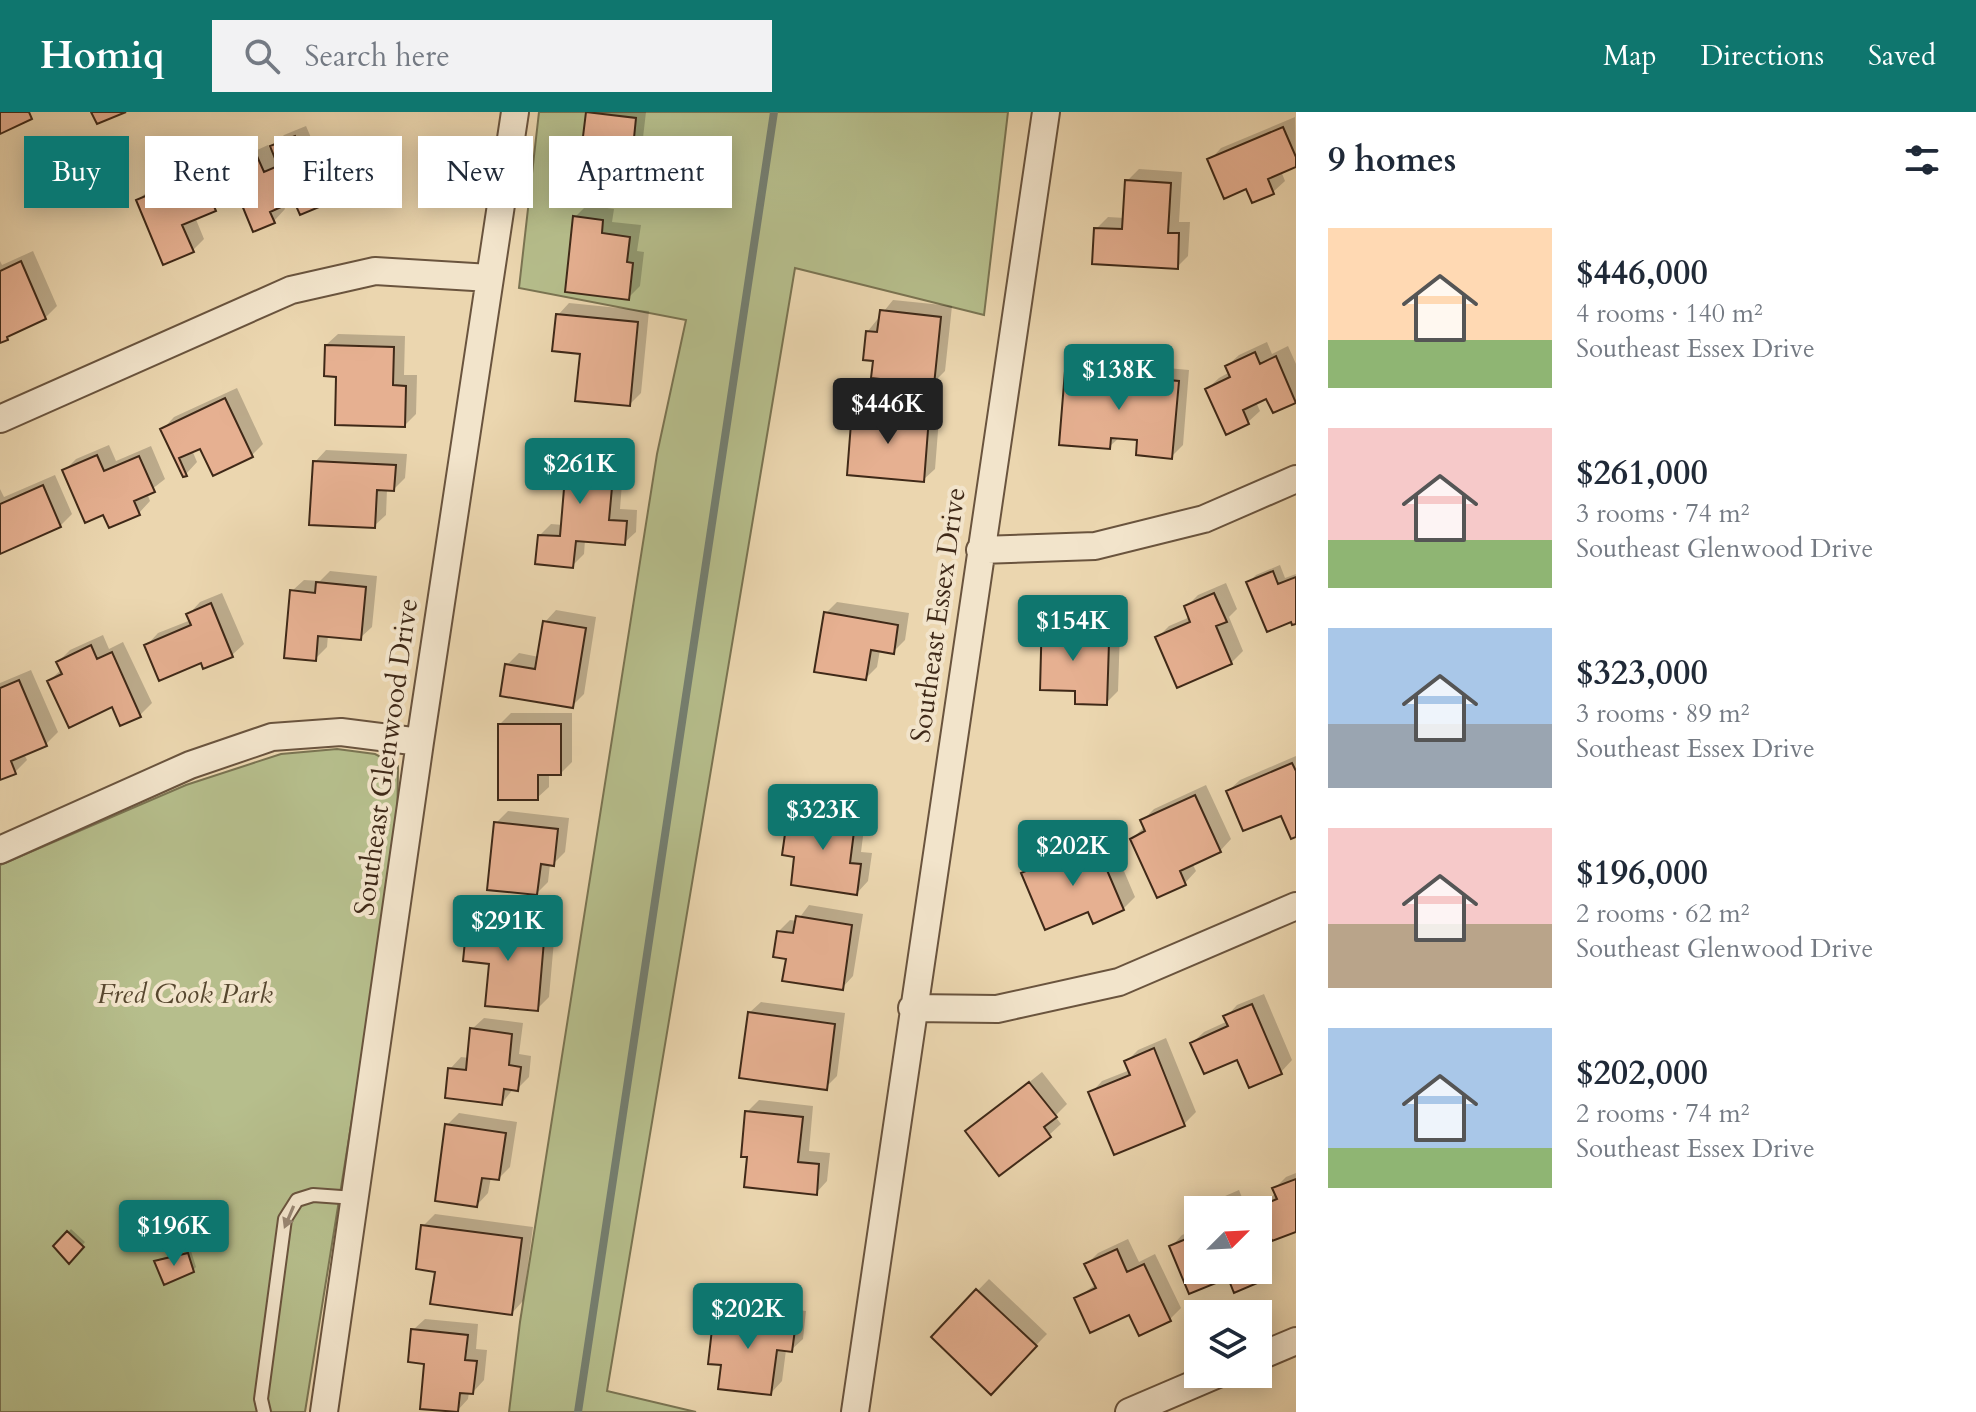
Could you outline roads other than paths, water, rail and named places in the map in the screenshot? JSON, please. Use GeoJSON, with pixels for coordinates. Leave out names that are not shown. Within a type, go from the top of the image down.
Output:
{"type":"FeatureCollection","features":[{"type":"Feature","properties":{"kind":"street","name":"Southeast Glenwood Drive"},"geometry":{"type":"LineString","coordinates":[[324,1412],[420,742],[515,112]]}},
{"type":"Feature","properties":{"kind":"street","name":"Southeast Essex Drive"},"geometry":{"type":"LineString","coordinates":[[855,1412],[1046,112]]}},
{"type":"Feature","properties":{"kind":"street"},"geometry":{"type":"LineString","coordinates":[[0,419],[291,290],[375,271],[490,278]]}},
{"type":"Feature","properties":{"kind":"street"},"geometry":{"type":"LineString","coordinates":[[980,550],[1095,546],[1204,519],[1296,479]]}},
{"type":"Feature","properties":{"kind":"street"},"geometry":{"type":"LineString","coordinates":[[0,850],[190,765],[272,737],[341,732],[420,742]]}},
{"type":"Feature","properties":{"kind":"street"},"geometry":{"type":"LineString","coordinates":[[912,1008],[997,1009],[1119,982],[1296,906]]}},
{"type":"Feature","properties":{"kind":"street"},"geometry":{"type":"LineString","coordinates":[[1272,1351],[1296,1341]]}},
{"type":"Feature","properties":{"kind":"street"},"geometry":{"type":"LineString","coordinates":[[1129,1412],[1185,1388]]}},
{"type":"Feature","properties":{"kind":"lane"},"geometry":{"type":"LineString","coordinates":[[264,1412],[261,1399],[285,1219],[297,1200],[313,1195],[355,1198]]}},
{"type":"Feature","properties":{"kind":"waterway"},"geometry":{"type":"LineString","coordinates":[[578,1412],[774,112]]}},
{"type":"Feature","properties":{"kind":"park label","name":"Fred Cook Park"},"geometry":{"type":"Point","coordinates":[185,994]}}]}
